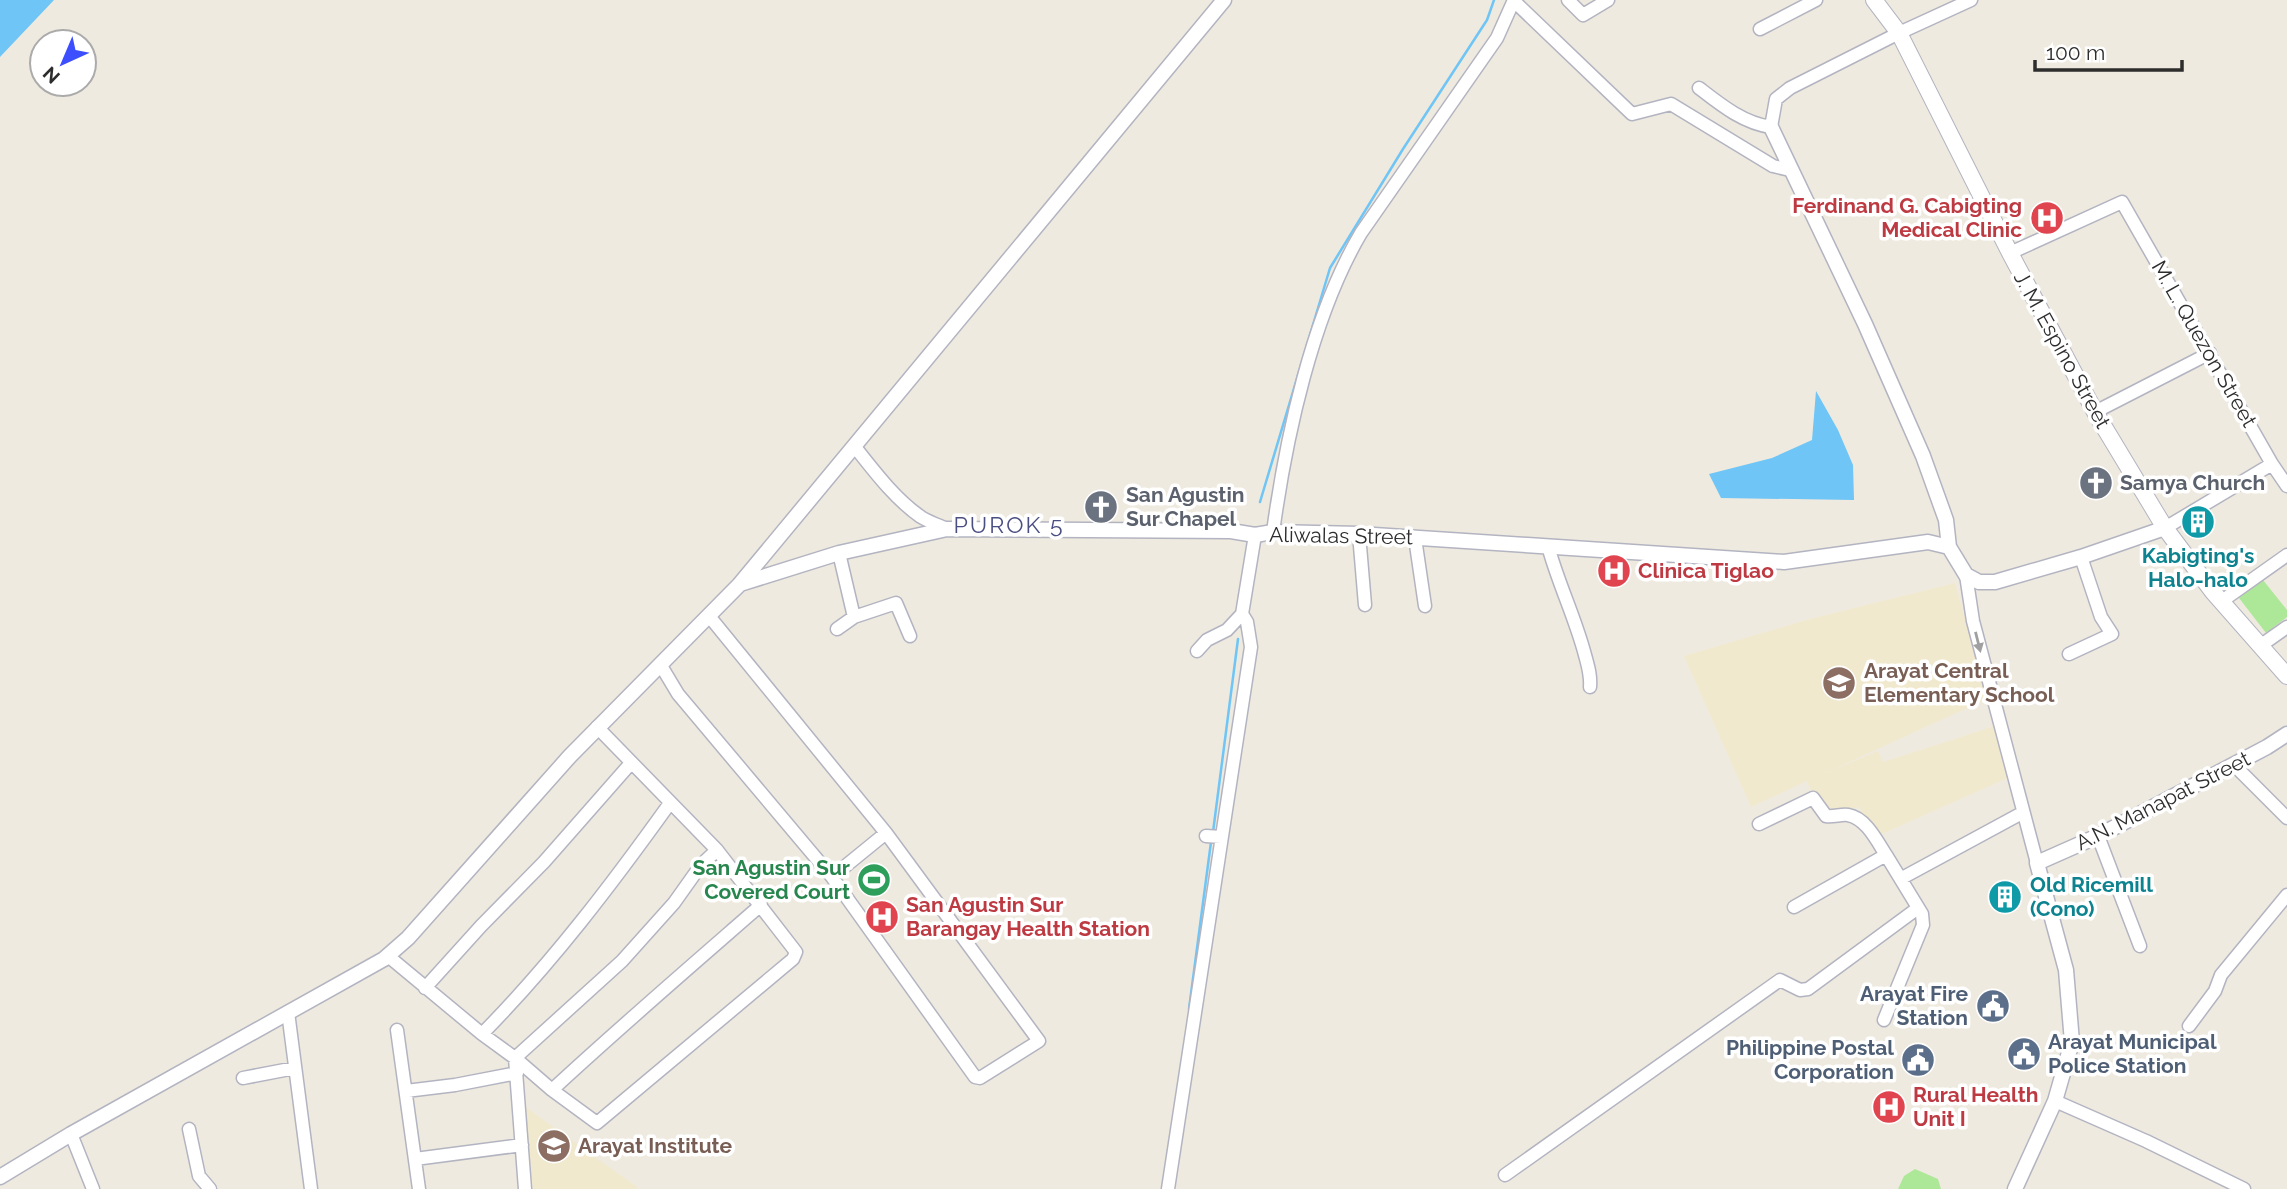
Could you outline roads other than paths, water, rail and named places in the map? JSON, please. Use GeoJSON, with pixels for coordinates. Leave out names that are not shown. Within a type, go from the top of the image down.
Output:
{"type":"FeatureCollection","features":[{"type":"Feature","properties":{"kind":"main road","name":"J. M. Espino Street"},"geometry":{"type":"LineString","coordinates":[[1874,0],[1899,33],[2010,253],[2095,412],[2165,528],[2222,601],[2287,676]]}},
{"type":"Feature","properties":{"kind":"street"},"geometry":{"type":"LineString","coordinates":[[0,1177],[71,1134],[388,956],[435,909],[597,727],[739,585],[1224,0]]}},
{"type":"Feature","properties":{"kind":"street"},"geometry":{"type":"LineString","coordinates":[[1568,0],[1583,15],[1608,0]]}},
{"type":"Feature","properties":{"kind":"street"},"geometry":{"type":"LineString","coordinates":[[1760,29],[1816,0]]}},
{"type":"Feature","properties":{"kind":"street"},"geometry":{"type":"LineString","coordinates":[[1971,0],[1790,88],[1776,99],[1771,127],[1865,324],[1923,456],[1946,520],[1949,547],[1966,575],[1973,621],[2066,970],[2072,1042],[2055,1101],[2015,1189]]}},
{"type":"Feature","properties":{"kind":"street"},"geometry":{"type":"LineString","coordinates":[[1273,532],[1279,488],[1304,382],[1343,265],[1361,233],[1497,38],[1514,1],[1632,114],[1671,104],[1773,166],[1790,170]]}},
{"type":"Feature","properties":{"kind":"street"},"geometry":{"type":"LineString","coordinates":[[1699,88],[1740,117],[1756,125],[1771,127]]}},
{"type":"Feature","properties":{"kind":"street","name":"M. L. Quezon Street"},"geometry":{"type":"LineString","coordinates":[[2010,253],[2122,202],[2287,486]]}},
{"type":"Feature","properties":{"kind":"street"},"geometry":{"type":"LineString","coordinates":[[2095,412],[2210,353]]}},
{"type":"Feature","properties":{"kind":"street"},"geometry":{"type":"LineString","coordinates":[[855,447],[907,505],[922,517],[947,528]]}},
{"type":"Feature","properties":{"kind":"street"},"geometry":{"type":"LineString","coordinates":[[1966,575],[1979,582],[1995,582],[2081,557],[2165,528],[2272,464]]}},
{"type":"Feature","properties":{"kind":"street","name":"Aliwalas Street"},"geometry":{"type":"LineString","coordinates":[[739,585],[839,553],[947,528],[1231,531],[1255,535],[1273,532],[1359,534],[1784,562],[1928,542],[1949,547]]}},
{"type":"Feature","properties":{"kind":"street"},"geometry":{"type":"LineString","coordinates":[[1359,534],[1365,605]]}},
{"type":"Feature","properties":{"kind":"street"},"geometry":{"type":"LineString","coordinates":[[1197,651],[1207,640],[1227,630],[1242,614],[1255,535]]}},
{"type":"Feature","properties":{"kind":"street"},"geometry":{"type":"LineString","coordinates":[[1415,538],[1425,606]]}},
{"type":"Feature","properties":{"kind":"street"},"geometry":{"type":"LineString","coordinates":[[1548,546],[1554,570],[1576,622],[1590,671],[1590,687]]}},
{"type":"Feature","properties":{"kind":"street"},"geometry":{"type":"LineString","coordinates":[[839,553],[854,617]]}},
{"type":"Feature","properties":{"kind":"street"},"geometry":{"type":"LineString","coordinates":[[2222,601],[2287,555]]}},
{"type":"Feature","properties":{"kind":"street"},"geometry":{"type":"LineString","coordinates":[[2068,654],[2112,634],[2101,617],[2081,557]]}},
{"type":"Feature","properties":{"kind":"street"},"geometry":{"type":"LineString","coordinates":[[836,629],[854,617],[896,603],[910,636]]}},
{"type":"Feature","properties":{"kind":"street"},"geometry":{"type":"LineString","coordinates":[[1168,1189],[1215,837],[1251,647],[1247,622],[1242,614]]}},
{"type":"Feature","properties":{"kind":"street"},"geometry":{"type":"LineString","coordinates":[[660,664],[678,694],[831,877],[975,1077],[980,1078],[1039,1041],[886,833],[709,615]]}},
{"type":"Feature","properties":{"kind":"street"},"geometry":{"type":"LineString","coordinates":[[2260,646],[2287,627]]}},
{"type":"Feature","properties":{"kind":"street"},"geometry":{"type":"LineString","coordinates":[[388,956],[552,1090],[597,1123],[793,959],[796,952],[717,850],[597,727]]}},
{"type":"Feature","properties":{"kind":"street","name":"A.N. Manapat Street"},"geometry":{"type":"LineString","coordinates":[[2036,863],[2098,836],[2234,765],[2287,734]]}},
{"type":"Feature","properties":{"kind":"street"},"geometry":{"type":"LineString","coordinates":[[425,988],[552,853],[631,763]]}},
{"type":"Feature","properties":{"kind":"street"},"geometry":{"type":"LineString","coordinates":[[2234,765],[2287,818]]}},
{"type":"Feature","properties":{"kind":"street"},"geometry":{"type":"LineString","coordinates":[[1759,824],[1813,798],[1826,816],[1845,814],[1858,818],[1902,878],[1922,914],[1923,925],[1885,1020]]}},
{"type":"Feature","properties":{"kind":"street"},"geometry":{"type":"LineString","coordinates":[[482,1034],[523,993],[587,916],[670,803]]}},
{"type":"Feature","properties":{"kind":"street"},"geometry":{"type":"LineString","coordinates":[[1902,878],[2022,813]]}},
{"type":"Feature","properties":{"kind":"street"},"geometry":{"type":"LineString","coordinates":[[831,877],[886,833]]}},
{"type":"Feature","properties":{"kind":"street"},"geometry":{"type":"LineString","coordinates":[[2098,836],[2140,946]]}},
{"type":"Feature","properties":{"kind":"street"},"geometry":{"type":"LineString","coordinates":[[515,1058],[622,961],[674,902],[701,864],[717,850]]}},
{"type":"Feature","properties":{"kind":"street"},"geometry":{"type":"LineString","coordinates":[[1794,907],[1886,855]]}},
{"type":"Feature","properties":{"kind":"street"},"geometry":{"type":"LineString","coordinates":[[2189,1026],[2215,991],[2221,975],[2287,895]]}},
{"type":"Feature","properties":{"kind":"street"},"geometry":{"type":"LineString","coordinates":[[552,1090],[761,905]]}},
{"type":"Feature","properties":{"kind":"street"},"geometry":{"type":"LineString","coordinates":[[1505,1175],[1780,980],[1800,990],[1808,989],[1918,908]]}},
{"type":"Feature","properties":{"kind":"street"},"geometry":{"type":"LineString","coordinates":[[288,1012],[311,1189]]}},
{"type":"Feature","properties":{"kind":"street"},"geometry":{"type":"LineString","coordinates":[[397,1030],[419,1189]]}},
{"type":"Feature","properties":{"kind":"street"},"geometry":{"type":"LineString","coordinates":[[515,1058],[525,1189]]}},
{"type":"Feature","properties":{"kind":"street"},"geometry":{"type":"LineString","coordinates":[[243,1078],[295,1068]]}},
{"type":"Feature","properties":{"kind":"street"},"geometry":{"type":"LineString","coordinates":[[406,1091],[455,1086],[517,1073]]}},
{"type":"Feature","properties":{"kind":"street"},"geometry":{"type":"LineString","coordinates":[[2055,1101],[2146,1141],[2244,1189]]}},
{"type":"Feature","properties":{"kind":"street"},"geometry":{"type":"LineString","coordinates":[[189,1129],[199,1176],[210,1189]]}},
{"type":"Feature","properties":{"kind":"street"},"geometry":{"type":"LineString","coordinates":[[71,1134],[93,1189]]}},
{"type":"Feature","properties":{"kind":"street"},"geometry":{"type":"LineString","coordinates":[[415,1159],[522,1145]]}},
{"type":"Feature","properties":{"kind":"water"},"geometry":{"type":"Polygon","coordinates":[[[0,0],[54,0],[0,57],[0,0]]]}},
{"type":"Feature","properties":{"kind":"water"},"geometry":{"type":"Polygon","coordinates":[[[1816,391],[1838,430],[1853,465],[1854,500],[1721,498],[1709,474],[1772,458],[1812,440],[1816,391]]]}},
{"type":"Feature","properties":{"kind":"waterway"},"geometry":{"type":"LineString","coordinates":[[1260,502],[1330,268],[1487,20],[1494,0]]}},
{"type":"Feature","properties":{"kind":"waterway"},"geometry":{"type":"LineString","coordinates":[[1213,832],[1238,639]]}},
{"type":"Feature","properties":{"kind":"waterway"},"geometry":{"type":"LineString","coordinates":[[1189,1009],[1211,842]]}},
{"type":"Feature","properties":{"kind":"place","name":"Ferdinand G. Cabigting Medical Clinic"},"geometry":{"type":"Point","coordinates":[2047,218]}},
{"type":"Feature","properties":{"kind":"place","name":"Samya Church"},"geometry":{"type":"Point","coordinates":[2096,483]}},
{"type":"Feature","properties":{"kind":"place","name":"San Agustin Sur Chapel"},"geometry":{"type":"Point","coordinates":[1101,507]}},
{"type":"Feature","properties":{"kind":"place","name":"Kabigting's Halo-halo"},"geometry":{"type":"Point","coordinates":[2198,522]}},
{"type":"Feature","properties":{"kind":"place","name":"Clinica Tiglao"},"geometry":{"type":"Point","coordinates":[1614,571]}},
{"type":"Feature","properties":{"kind":"place","name":"Arayat Central Elementary School"},"geometry":{"type":"Point","coordinates":[1839,683]}},
{"type":"Feature","properties":{"kind":"place","name":"San Agustin Sur Covered Court"},"geometry":{"type":"Point","coordinates":[874,880]}},
{"type":"Feature","properties":{"kind":"place","name":"Old Ricemill (Cono)"},"geometry":{"type":"Point","coordinates":[2005,897]}},
{"type":"Feature","properties":{"kind":"place","name":"San Agustin Sur Barangay Health Station"},"geometry":{"type":"Point","coordinates":[882,917]}},
{"type":"Feature","properties":{"kind":"place","name":"Arayat Fire Station"},"geometry":{"type":"Point","coordinates":[1993,1006]}},
{"type":"Feature","properties":{"kind":"place","name":"Arayat Municipal Police Station"},"geometry":{"type":"Point","coordinates":[2024,1054]}},
{"type":"Feature","properties":{"kind":"place","name":"Philippine Postal Corporation"},"geometry":{"type":"Point","coordinates":[1918,1060]}},
{"type":"Feature","properties":{"kind":"place","name":"Rural Health Unit I"},"geometry":{"type":"Point","coordinates":[1889,1107]}},
{"type":"Feature","properties":{"kind":"place","name":"Arayat Institute"},"geometry":{"type":"Point","coordinates":[554,1146]}},
{"type":"Feature","properties":{"kind":"district","name":"PUROK 5"},"geometry":{"type":"Point","coordinates":[1009,525]}}]}
